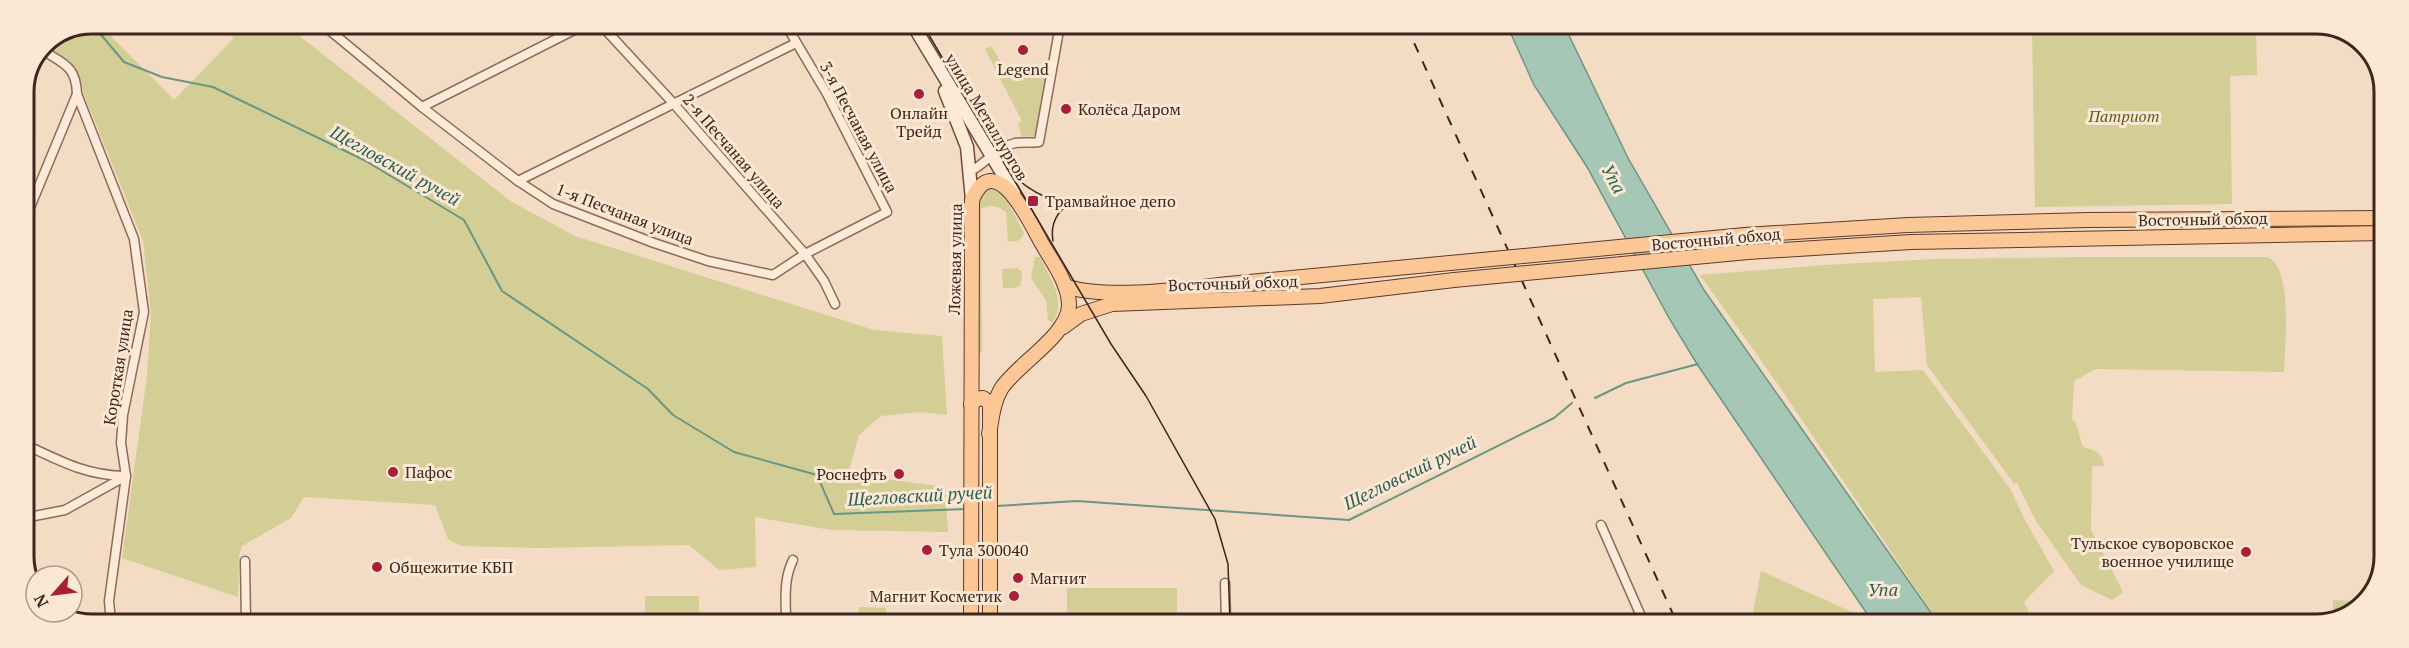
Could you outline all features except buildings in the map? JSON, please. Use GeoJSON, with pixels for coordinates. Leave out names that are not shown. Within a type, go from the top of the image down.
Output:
{"type":"FeatureCollection","features":[{"type":"Feature","properties":{"kind":"main road","name":"улица Металлургов"},"geometry":{"type":"LineString","coordinates":[[918,34],[1017,198]]}},
{"type":"Feature","properties":{"kind":"main road","name":"улица Металлургов"},"geometry":{"type":"LineString","coordinates":[[929,54],[968,147],[972,200]]}},
{"type":"Feature","properties":{"kind":"main road","name":"Ложевая улица"},"geometry":{"type":"LineString","coordinates":[[971,614],[972,200],[981,186],[994,181],[1003,184],[1017,198],[1065,286],[1070,304],[1068,314],[1059,330],[1011,375],[1001,389],[993,411],[989,434]]}},
{"type":"Feature","properties":{"kind":"main road","name":"Восточный обход"},"geometry":{"type":"LineString","coordinates":[[1065,286],[1080,291],[1104,293],[1183,289],[1450,262],[1745,236],[1908,225],[2087,220],[2374,218]]}},
{"type":"Feature","properties":{"kind":"main road","name":"Восточный обход"},"geometry":{"type":"LineString","coordinates":[[1059,330],[1080,314],[1112,304],[1320,296],[1454,280],[1748,252],[1911,242],[2374,233]]}},
{"type":"Feature","properties":{"kind":"main road","name":"Ложевая улица"},"geometry":{"type":"LineString","coordinates":[[971,404],[983,398],[990,403],[990,614]]}},
{"type":"Feature","properties":{"kind":"main road"},"geometry":{"type":"LineString","coordinates":[[970,543],[979,550],[990,544]]}},
{"type":"Feature","properties":{"kind":"street","name":"1-я Песчаная улица"},"geometry":{"type":"LineString","coordinates":[[334,34],[422,107],[518,181],[553,204],[708,261],[772,275],[805,254],[887,212]]}},
{"type":"Feature","properties":{"kind":"street"},"geometry":{"type":"LineString","coordinates":[[422,107],[566,34]]}},
{"type":"Feature","properties":{"kind":"street","name":"2-я Песчаная улица"},"geometry":{"type":"LineString","coordinates":[[610,34],[805,254],[824,281],[835,304]]}},
{"type":"Feature","properties":{"kind":"street","name":"3-я Песчаная улица"},"geometry":{"type":"LineString","coordinates":[[791,34],[827,95],[887,212]]}},
{"type":"Feature","properties":{"kind":"street"},"geometry":{"type":"LineString","coordinates":[[971,171],[992,155],[1017,143],[1039,142],[1058,34]]}},
{"type":"Feature","properties":{"kind":"street"},"geometry":{"type":"LineString","coordinates":[[518,181],[796,43]]}},
{"type":"Feature","properties":{"kind":"street","name":"Короткая улица"},"geometry":{"type":"LineString","coordinates":[[49,54],[68,66],[76,77],[77,94],[134,239],[144,312],[123,415],[121,443],[126,476],[109,601],[110,614]]}},
{"type":"Feature","properties":{"kind":"street"},"geometry":{"type":"LineString","coordinates":[[34,197],[77,94]]}},
{"type":"Feature","properties":{"kind":"street"},"geometry":{"type":"LineString","coordinates":[[35,449],[82,471],[107,476],[126,476]]}},
{"type":"Feature","properties":{"kind":"street"},"geometry":{"type":"LineString","coordinates":[[35,516],[65,510],[126,476]]}},
{"type":"Feature","properties":{"kind":"street"},"geometry":{"type":"LineString","coordinates":[[1601,525],[1640,614]]}},
{"type":"Feature","properties":{"kind":"street"},"geometry":{"type":"LineString","coordinates":[[786,614],[785,583],[793,560]]}},
{"type":"Feature","properties":{"kind":"street"},"geometry":{"type":"LineString","coordinates":[[245,561],[246,614]]}},
{"type":"Feature","properties":{"kind":"street"},"geometry":{"type":"LineString","coordinates":[[1225,583],[1226,614]]}},
{"type":"Feature","properties":{"kind":"green space"},"geometry":{"type":"Polygon","coordinates":[[[109,34],[174,100],[234,38],[229,34],[297,34],[512,202],[575,236],[874,330],[942,336],[947,415],[920,412],[881,416],[859,435],[848,474],[945,487],[948,532],[831,530],[755,517],[756,567],[719,570],[689,545],[540,548],[461,546],[448,539],[435,505],[304,497],[291,518],[242,546],[239,556],[238,597],[122,558],[147,376],[151,314],[143,241],[81,84],[73,71],[50,52],[60,44],[81,36],[109,34]]]}},
{"type":"Feature","properties":{"kind":"green space","name":"Патриот"},"geometry":{"type":"Polygon","coordinates":[[[2032,34],[2256,34],[2257,75],[2230,76],[2232,204],[2035,207],[2032,34]]]}},
{"type":"Feature","properties":{"kind":"green space"},"geometry":{"type":"Polygon","coordinates":[[[991,46],[1012,81],[1030,72],[1028,68],[1032,63],[1038,74],[1046,77],[1035,136],[1022,137],[1018,123],[1022,121],[985,49],[991,46]]]}},
{"type":"Feature","properties":{"kind":"green space"},"geometry":{"type":"Polygon","coordinates":[[[991,188],[1003,193],[1024,233],[1018,240],[1008,241],[1006,212],[994,206],[981,209],[982,351],[978,356],[976,198],[983,190],[991,188]]]}},
{"type":"Feature","properties":{"kind":"green space"},"geometry":{"type":"Polygon","coordinates":[[[1035,257],[1040,257],[1056,289],[1058,306],[1053,323],[1048,320],[1046,301],[1031,278],[1035,257]]]}},
{"type":"Feature","properties":{"kind":"green space"},"geometry":{"type":"Polygon","coordinates":[[[2268,257],[2276,264],[2281,276],[2286,309],[2284,372],[2096,369],[2074,381],[2072,420],[2075,421],[2083,447],[2098,453],[2104,466],[2092,466],[2091,530],[2123,592],[2112,600],[2081,585],[2036,521],[2016,481],[2015,485],[1927,365],[1921,297],[1873,299],[1875,372],[1923,370],[2011,490],[2054,571],[2024,602],[2029,614],[1933,614],[1779,386],[1700,275],[1934,259],[2268,257]]]}},
{"type":"Feature","properties":{"kind":"green space"},"geometry":{"type":"Polygon","coordinates":[[[1017,268],[1022,272],[1021,285],[1015,288],[1003,288],[1002,269],[1017,268]]]}},
{"type":"Feature","properties":{"kind":"green space"},"geometry":{"type":"Polygon","coordinates":[[[1761,571],[1856,614],[1753,614],[1761,571]]]}},
{"type":"Feature","properties":{"kind":"green space"},"geometry":{"type":"Polygon","coordinates":[[[1067,588],[1177,588],[1177,614],[1067,614],[1067,588]]]}},
{"type":"Feature","properties":{"kind":"green space"},"geometry":{"type":"Polygon","coordinates":[[[645,596],[699,596],[699,614],[645,614],[645,596]]]}},
{"type":"Feature","properties":{"kind":"green space"},"geometry":{"type":"Polygon","coordinates":[[[2333,600],[2353,601],[2342,608],[2333,611],[2333,600]]]}},
{"type":"Feature","properties":{"kind":"green space"},"geometry":{"type":"Polygon","coordinates":[[[859,607],[886,608],[886,614],[859,614],[859,607]]]}},
{"type":"Feature","properties":{"kind":"water","name":"Упа"},"geometry":{"type":"Polygon","coordinates":[[[1511,34],[1568,34],[1628,158],[1704,290],[1932,614],[1867,614],[1697,364],[1669,318],[1587,167],[1534,85],[1511,34]]]}},
{"type":"Feature","properties":{"kind":"waterway","name":"Щегловский ручей"},"geometry":{"type":"LineString","coordinates":[[100,34],[124,62],[162,77],[213,87],[364,160],[464,220],[502,291],[648,389],[673,415],[734,452],[817,475],[834,514],[966,509]]}},
{"type":"Feature","properties":{"kind":"waterway","name":"Щегловский ручей"},"geometry":{"type":"LineString","coordinates":[[1595,398],[1626,383],[1698,364]]}},
{"type":"Feature","properties":{"kind":"waterway","name":"Щегловский ручей"},"geometry":{"type":"LineString","coordinates":[[996,506],[1077,501],[1349,520],[1554,418],[1572,403]]}},
{"type":"Feature","properties":{"kind":"tram line"},"geometry":{"type":"LineString","coordinates":[[928,34],[1111,344],[1146,396],[1215,519],[1228,564],[1230,614]]}},
{"type":"Feature","properties":{"kind":"tram line"},"geometry":{"type":"LineString","coordinates":[[1016,178],[1036,192],[1055,200],[1065,203],[1100,205]]}},
{"type":"Feature","properties":{"kind":"tram line"},"geometry":{"type":"LineString","coordinates":[[1053,241],[1056,218],[1067,205],[1073,202]]}},
{"type":"Feature","properties":{"kind":"railway"},"geometry":{"type":"LineString","coordinates":[[1410,34],[1673,614]]}},
{"type":"Feature","properties":{"kind":"place","name":"Legend"},"geometry":{"type":"Point","coordinates":[1023,50]}},
{"type":"Feature","properties":{"kind":"place","name":"Онлайн Трейд"},"geometry":{"type":"Point","coordinates":[919,94]}},
{"type":"Feature","properties":{"kind":"place","name":"Колёса Даром"},"geometry":{"type":"Point","coordinates":[1066,109]}},
{"type":"Feature","properties":{"kind":"place","name":"Трамвайное депо"},"geometry":{"type":"Point","coordinates":[1033,201]}},
{"type":"Feature","properties":{"kind":"place","name":"Пафос"},"geometry":{"type":"Point","coordinates":[393,472]}},
{"type":"Feature","properties":{"kind":"place","name":"Роснефть"},"geometry":{"type":"Point","coordinates":[899,474]}},
{"type":"Feature","properties":{"kind":"place","name":"Тула 300040"},"geometry":{"type":"Point","coordinates":[927,550]}},
{"type":"Feature","properties":{"kind":"place","name":"Тульское суворовское военное училище"},"geometry":{"type":"Point","coordinates":[2246,552]}},
{"type":"Feature","properties":{"kind":"place","name":"Общежитие КБП"},"geometry":{"type":"Point","coordinates":[377,567]}},
{"type":"Feature","properties":{"kind":"place","name":"Магнит"},"geometry":{"type":"Point","coordinates":[1018,578]}},
{"type":"Feature","properties":{"kind":"place","name":"Магнит Косметик"},"geometry":{"type":"Point","coordinates":[1014,596]}}]}
